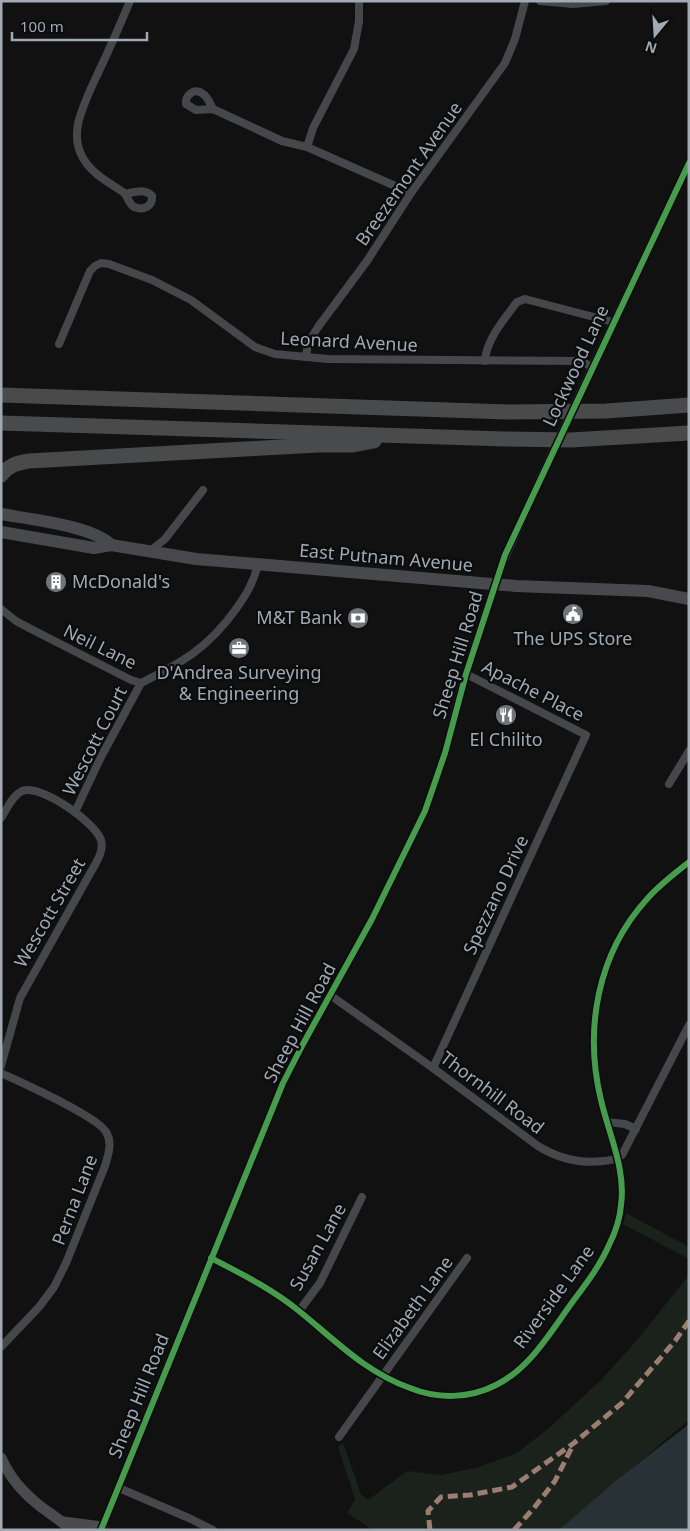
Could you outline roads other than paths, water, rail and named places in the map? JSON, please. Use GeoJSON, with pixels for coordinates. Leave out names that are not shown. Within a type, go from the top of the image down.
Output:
{"type":"FeatureCollection","features":[{"type":"Feature","properties":{"kind":"highway"},"geometry":{"type":"LineString","coordinates":[[1,394],[516,412],[606,411],[689,405]]}},
{"type":"Feature","properties":{"kind":"highway"},"geometry":{"type":"LineString","coordinates":[[1,422],[570,440],[689,432]]}},
{"type":"Feature","properties":{"kind":"highway"},"geometry":{"type":"LineString","coordinates":[[1,475],[8,467],[14,464],[29,461],[282,447],[353,445],[399,436]]}},
{"type":"Feature","properties":{"kind":"main road","name":"East Putnam Avenue"},"geometry":{"type":"LineString","coordinates":[[1,514],[77,529],[101,537],[111,545]]}},
{"type":"Feature","properties":{"kind":"main road","name":"East Putnam Avenue"},"geometry":{"type":"LineString","coordinates":[[1,532],[94,548],[111,545],[196,559],[554,589],[648,591],[689,599]]}},
{"type":"Feature","properties":{"kind":"street"},"geometry":{"type":"LineString","coordinates":[[125,194],[100,178],[83,159],[78,146],[78,126],[86,100],[130,1]]}},
{"type":"Feature","properties":{"kind":"street"},"geometry":{"type":"LineString","coordinates":[[307,147],[313,128],[354,49],[359,21],[359,1]]}},
{"type":"Feature","properties":{"kind":"street","name":"Breezemont Avenue"},"geometry":{"type":"LineString","coordinates":[[306,357],[308,343],[318,327],[367,262],[411,193],[505,63],[515,38],[525,1]]}},
{"type":"Feature","properties":{"kind":"street"},"geometry":{"type":"LineString","coordinates":[[540,1],[573,4],[606,1]]}},
{"type":"Feature","properties":{"kind":"street"},"geometry":{"type":"LineString","coordinates":[[213,109],[282,141],[307,147],[411,193]]}},
{"type":"Feature","properties":{"kind":"street","name":"Lockwood Lane"},"geometry":{"type":"LineString","coordinates":[[496,584],[510,545],[540,479],[689,163]]}},
{"type":"Feature","properties":{"kind":"street","name":"Leonard Avenue"},"geometry":{"type":"LineString","coordinates":[[59,344],[90,271],[101,263],[109,264],[143,277],[191,300],[255,347],[275,354],[328,359],[581,361],[592,367]]}},
{"type":"Feature","properties":{"kind":"street"},"geometry":{"type":"LineString","coordinates":[[485,361],[490,342],[518,302],[525,299],[613,322]]}},
{"type":"Feature","properties":{"kind":"street"},"geometry":{"type":"LineString","coordinates":[[149,552],[164,539],[204,490]]}},
{"type":"Feature","properties":{"kind":"street","name":"Neil Lane"},"geometry":{"type":"LineString","coordinates":[[1,609],[31,630],[131,680],[141,683],[188,658],[223,627],[251,586],[258,564]]}},
{"type":"Feature","properties":{"kind":"street","name":"Sheep Hill Road"},"geometry":{"type":"LineString","coordinates":[[102,1528],[283,1083],[372,919],[425,811],[442,762],[466,674],[496,584]]}},
{"type":"Feature","properties":{"kind":"street","name":"Apache Place"},"geometry":{"type":"LineString","coordinates":[[466,674],[586,735]]}},
{"type":"Feature","properties":{"kind":"street","name":"Wescott Court"},"geometry":{"type":"LineString","coordinates":[[75,812],[101,757],[141,683]]}},
{"type":"Feature","properties":{"kind":"street","name":"Spezzano Drive"},"geometry":{"type":"LineString","coordinates":[[433,1068],[586,735]]}},
{"type":"Feature","properties":{"kind":"street"},"geometry":{"type":"LineString","coordinates":[[668,784],[689,751]]}},
{"type":"Feature","properties":{"kind":"street","name":"Wescott Street"},"geometry":{"type":"LineString","coordinates":[[1,818],[16,795],[29,789],[42,792],[75,812],[97,832],[102,847],[99,856],[20,998],[1,1066]]}},
{"type":"Feature","properties":{"kind":"street","name":"Riverside Lane"},"geometry":{"type":"LineString","coordinates":[[212,1258],[254,1279],[299,1311],[352,1357],[383,1376],[410,1389],[442,1396],[466,1395],[490,1388],[507,1379],[520,1368],[538,1347],[592,1274],[610,1243],[617,1225],[622,1204],[622,1181],[598,1086],[594,1059],[594,1017],[602,980],[616,945],[634,915],[654,892],[689,862]]}},
{"type":"Feature","properties":{"kind":"street","name":"Thornhill Road"},"geometry":{"type":"LineString","coordinates":[[330,995],[547,1152],[580,1162],[590,1163],[617,1159]]}},
{"type":"Feature","properties":{"kind":"street"},"geometry":{"type":"LineString","coordinates":[[617,1159],[624,1151],[636,1129],[689,1025]]}},
{"type":"Feature","properties":{"kind":"street","name":"Perna Lane"},"geometry":{"type":"LineString","coordinates":[[1,1073],[96,1122],[107,1133],[109,1140],[109,1150],[104,1166],[66,1263],[54,1286],[39,1307],[1,1347]]}},
{"type":"Feature","properties":{"kind":"street"},"geometry":{"type":"LineString","coordinates":[[607,1122],[625,1124],[636,1129]]}},
{"type":"Feature","properties":{"kind":"street","name":"Susan Lane"},"geometry":{"type":"LineString","coordinates":[[299,1311],[320,1283],[362,1197]]}},
{"type":"Feature","properties":{"kind":"street","name":"Elizabeth Lane"},"geometry":{"type":"LineString","coordinates":[[339,1437],[467,1258]]}},
{"type":"Feature","properties":{"kind":"street"},"geometry":{"type":"LineString","coordinates":[[1,1458],[19,1488],[67,1526],[102,1528]]}},
{"type":"Feature","properties":{"kind":"street"},"geometry":{"type":"LineString","coordinates":[[119,1488],[213,1530]]}},
{"type":"Feature","properties":{"kind":"place","name":"McDonald's"},"geometry":{"type":"Point","coordinates":[56,582]}},
{"type":"Feature","properties":{"kind":"place","name":"The UPS Store"},"geometry":{"type":"Point","coordinates":[573,614]}},
{"type":"Feature","properties":{"kind":"place","name":"M&T Bank"},"geometry":{"type":"Point","coordinates":[358,618]}},
{"type":"Feature","properties":{"kind":"place","name":"D'Andrea Surveying & Engineering"},"geometry":{"type":"Point","coordinates":[239,648]}},
{"type":"Feature","properties":{"kind":"place","name":"El Chilito"},"geometry":{"type":"Point","coordinates":[506,715]}}]}
